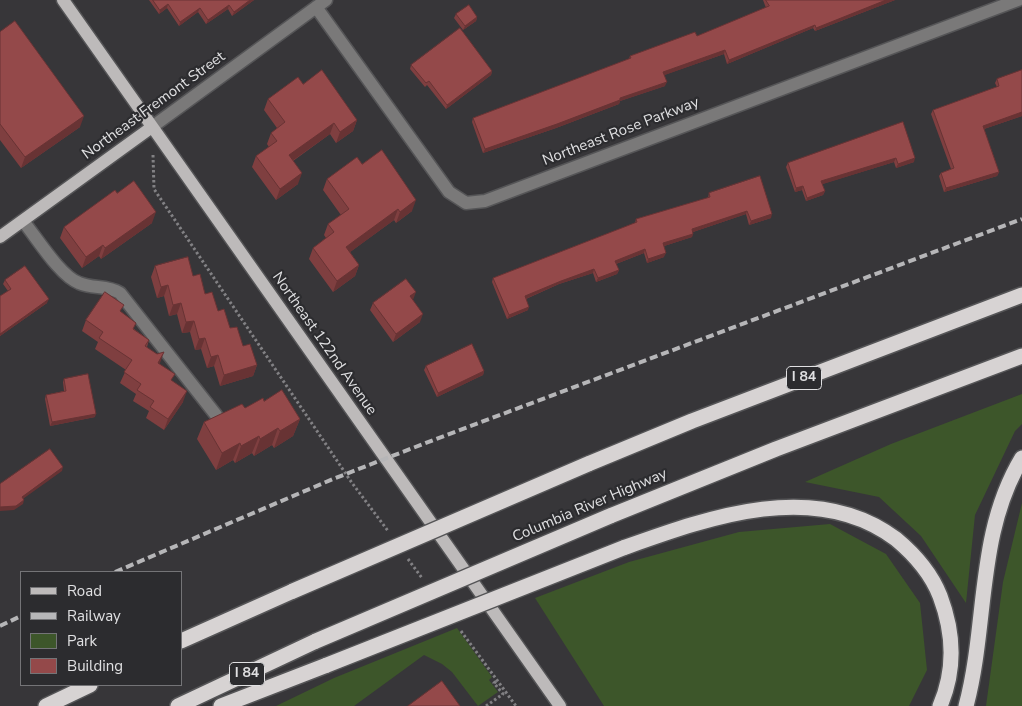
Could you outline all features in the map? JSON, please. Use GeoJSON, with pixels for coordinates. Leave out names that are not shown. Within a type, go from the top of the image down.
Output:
{"type":"FeatureCollection","features":[{"type":"Feature","properties":{"kind":"highway","name":"I 84"},"geometry":{"type":"LineString","coordinates":[[182,642],[293,591],[692,421],[1022,295]]}},
{"type":"Feature","properties":{"kind":"highway","name":"Columbia River Highway"},"geometry":{"type":"LineString","coordinates":[[178,706],[316,641],[610,516],[785,446],[1022,356]]}},
{"type":"Feature","properties":{"kind":"highway"},"geometry":{"type":"LineString","coordinates":[[966,706],[972,683],[982,598],[994,523],[1004,494],[1022,458]]}},
{"type":"Feature","properties":{"kind":"highway"},"geometry":{"type":"LineString","coordinates":[[221,706],[623,548],[726,515],[788,507],[836,512],[883,530],[908,549],[926,571],[938,590],[951,636],[952,662],[947,690],[940,706]]}},
{"type":"Feature","properties":{"kind":"highway"},"geometry":{"type":"LineString","coordinates":[[46,706],[88,686]]}},
{"type":"Feature","properties":{"kind":"main road","name":"Northeast 122nd Avenue"},"geometry":{"type":"LineString","coordinates":[[63,0],[560,706]]}},
{"type":"Feature","properties":{"kind":"main road","name":"Northeast Fremont Street"},"geometry":{"type":"LineString","coordinates":[[0,237],[152,127]]}},
{"type":"Feature","properties":{"kind":"street","name":"Northeast Rose Parkway"},"geometry":{"type":"LineString","coordinates":[[321,4],[450,192],[466,203],[485,201],[1018,0]]}},
{"type":"Feature","properties":{"kind":"street","name":"Northeast Fremont Street"},"geometry":{"type":"LineString","coordinates":[[152,127],[321,4]]}},
{"type":"Feature","properties":{"kind":"street"},"geometry":{"type":"LineString","coordinates":[[23,221],[70,279],[82,284],[111,288],[120,292],[216,414]]}},
{"type":"Feature","properties":{"kind":"path"},"geometry":{"type":"LineString","coordinates":[[154,189],[352,483],[393,538]]}},
{"type":"Feature","properties":{"kind":"path"},"geometry":{"type":"LineString","coordinates":[[405,554],[428,586]]}},
{"type":"Feature","properties":{"kind":"path"},"geometry":{"type":"LineString","coordinates":[[457,625],[516,706]]}},
{"type":"Feature","properties":{"kind":"path"},"geometry":{"type":"LineString","coordinates":[[486,706],[503,694],[494,683],[498,680]]}},
{"type":"Feature","properties":{"kind":"green space"},"geometry":{"type":"Polygon","coordinates":[[[1022,394],[1022,424],[1015,431],[975,515],[966,603],[921,536],[879,497],[805,482],[891,444],[1022,394]]]}},
{"type":"Feature","properties":{"kind":"green space"},"geometry":{"type":"Polygon","coordinates":[[[1022,503],[1022,706],[986,706],[1003,582],[1022,503]]]}},
{"type":"Feature","properties":{"kind":"green space"},"geometry":{"type":"Polygon","coordinates":[[[830,524],[886,554],[920,603],[927,670],[909,706],[604,706],[535,598],[629,562],[739,532],[830,524]]]}},
{"type":"Feature","properties":{"kind":"green space"},"geometry":{"type":"Polygon","coordinates":[[[457,628],[492,677],[489,680],[498,692],[478,706],[452,672],[442,664],[424,655],[354,706],[276,706],[334,678],[457,628]]]}},
{"type":"Feature","properties":{"kind":"building"},"geometry":{"type":"Polygon","coordinates":[[[153,0],[250,0],[234,12],[229,5],[208,20],[200,8],[180,22],[168,4],[160,10],[153,0]]]}},
{"type":"Feature","properties":{"kind":"building"},"geometry":{"type":"Polygon","coordinates":[[[766,0],[886,0],[816,28],[815,25],[729,60],[725,50],[663,72],[667,82],[485,149],[473,118],[695,32],[697,36],[769,6],[766,0]]]}},
{"type":"Feature","properties":{"kind":"building"},"geometry":{"type":"Polygon","coordinates":[[[469,5],[477,17],[465,26],[456,14],[469,5]]]}},
{"type":"Feature","properties":{"kind":"building"},"geometry":{"type":"Polygon","coordinates":[[[15,21],[84,116],[25,157],[0,124],[0,32],[15,21]]]}},
{"type":"Feature","properties":{"kind":"building"},"geometry":{"type":"Polygon","coordinates":[[[460,28],[492,71],[447,105],[429,81],[426,83],[411,65],[460,28]]]}},
{"type":"Feature","properties":{"kind":"building"},"geometry":{"type":"Polygon","coordinates":[[[322,70],[357,120],[340,132],[334,123],[289,155],[302,173],[280,189],[256,156],[277,141],[271,133],[285,122],[268,99],[298,77],[303,84],[322,70]]]}},
{"type":"Feature","properties":{"kind":"building"},"geometry":{"type":"Polygon","coordinates":[[[1022,70],[1022,112],[983,126],[999,172],[946,188],[941,173],[954,168],[933,110],[999,86],[997,79],[1022,70]]]}},
{"type":"Feature","properties":{"kind":"building"},"geometry":{"type":"Polygon","coordinates":[[[903,122],[915,158],[898,164],[896,158],[821,181],[825,191],[807,198],[803,186],[796,188],[788,163],[903,122]]]}},
{"type":"Feature","properties":{"kind":"building"},"geometry":{"type":"Polygon","coordinates":[[[382,150],[416,200],[400,212],[398,209],[346,247],[359,265],[337,281],[313,248],[334,232],[328,224],[349,209],[327,179],[357,157],[362,164],[382,150]]]}},
{"type":"Feature","properties":{"kind":"building"},"geometry":{"type":"Polygon","coordinates":[[[760,176],[772,214],[751,221],[747,211],[692,229],[693,234],[663,243],[666,253],[648,259],[645,249],[615,261],[619,270],[598,278],[594,269],[561,281],[525,296],[529,307],[509,315],[493,278],[637,222],[636,219],[710,197],[709,193],[760,176]]]}},
{"type":"Feature","properties":{"kind":"building"},"geometry":{"type":"Polygon","coordinates":[[[134,181],[156,212],[105,248],[103,245],[86,257],[64,227],[115,190],[117,193],[134,181]]]}},
{"type":"Feature","properties":{"kind":"building"},"geometry":{"type":"Polygon","coordinates":[[[188,257],[193,276],[200,274],[205,294],[212,292],[218,311],[224,309],[230,328],[237,327],[243,346],[250,344],[257,365],[224,375],[218,355],[211,357],[205,338],[199,339],[194,321],[186,322],[181,303],[173,305],[168,285],[161,287],[155,266],[188,257]]]}},
{"type":"Feature","properties":{"kind":"building"},"geometry":{"type":"Polygon","coordinates":[[[25,266],[49,299],[0,334],[0,296],[11,289],[5,280],[25,266]]]}},
{"type":"Feature","properties":{"kind":"building"},"geometry":{"type":"Polygon","coordinates":[[[406,279],[416,292],[410,296],[423,314],[396,334],[373,303],[406,279]]]}},
{"type":"Feature","properties":{"kind":"building"},"geometry":{"type":"Polygon","coordinates":[[[105,292],[124,305],[120,311],[136,323],[133,329],[149,340],[145,346],[157,354],[164,352],[158,363],[175,374],[171,380],[187,391],[168,419],[150,407],[154,401],[137,390],[141,384],[124,372],[132,360],[99,338],[103,332],[86,320],[105,292]]]}},
{"type":"Feature","properties":{"kind":"building"},"geometry":{"type":"Polygon","coordinates":[[[472,344],[484,371],[438,393],[426,366],[472,344]]]}},
{"type":"Feature","properties":{"kind":"building"},"geometry":{"type":"Polygon","coordinates":[[[88,374],[96,414],[52,422],[46,395],[66,391],[64,379],[88,374]]]}},
{"type":"Feature","properties":{"kind":"building"},"geometry":{"type":"Polygon","coordinates":[[[282,390],[300,419],[280,431],[278,428],[260,439],[259,436],[241,446],[240,443],[222,453],[204,422],[242,404],[245,408],[263,398],[264,401],[282,390]]]}},
{"type":"Feature","properties":{"kind":"building"},"geometry":{"type":"Polygon","coordinates":[[[50,449],[63,467],[22,497],[24,500],[16,506],[0,507],[0,484],[50,449]]]}},
{"type":"Feature","properties":{"kind":"building"},"geometry":{"type":"Polygon","coordinates":[[[442,681],[460,706],[408,706],[442,681]]]}},
{"type":"Feature","properties":{"kind":"railway"},"geometry":{"type":"LineString","coordinates":[[117,571],[333,479],[1022,219]]}},
{"type":"Feature","properties":{"kind":"railway"},"geometry":{"type":"LineString","coordinates":[[0,626],[20,616]]}}]}
